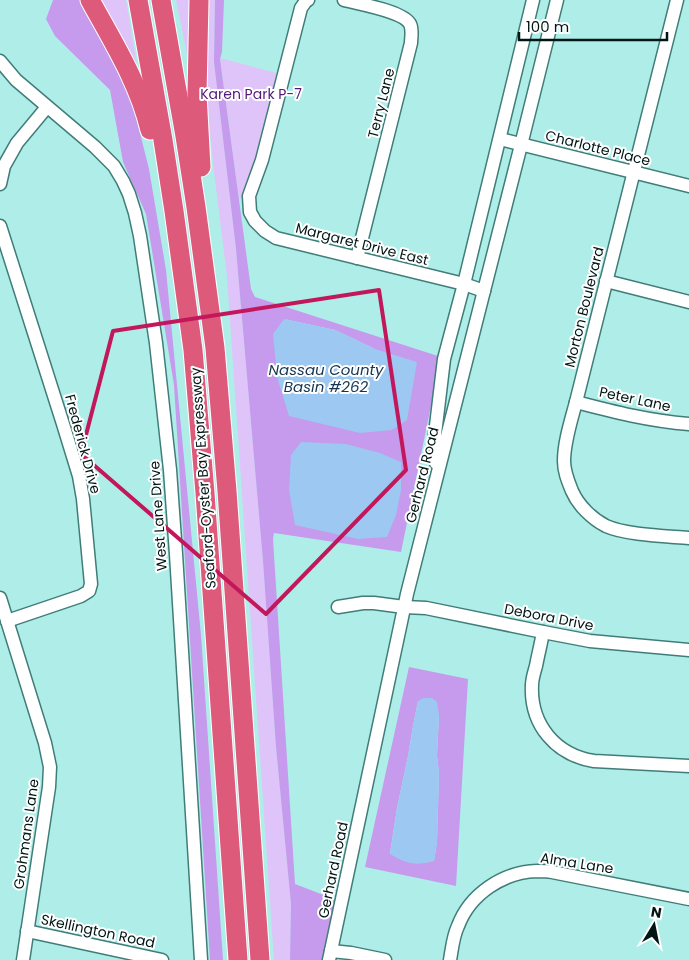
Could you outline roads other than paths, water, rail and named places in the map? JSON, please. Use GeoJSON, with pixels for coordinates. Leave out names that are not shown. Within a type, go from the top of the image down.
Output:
{"type":"FeatureCollection","features":[{"type":"Feature","properties":{"kind":"highway"},"geometry":{"type":"LineString","coordinates":[[90,0],[135,85],[146,111],[184,279]]}},
{"type":"Feature","properties":{"kind":"highway","name":"Seaford-Oyster Bay Expressway"},"geometry":{"type":"LineString","coordinates":[[138,0],[164,148],[193,350],[238,960]]}},
{"type":"Feature","properties":{"kind":"highway","name":"Seaford-Oyster Bay Expressway"},"geometry":{"type":"LineString","coordinates":[[161,0],[185,136],[215,348],[223,428],[260,960]]}},
{"type":"Feature","properties":{"kind":"highway"},"geometry":{"type":"LineString","coordinates":[[199,0],[197,94],[206,276]]}},
{"type":"Feature","properties":{"kind":"street","name":"Terry Lane"},"geometry":{"type":"LineString","coordinates":[[344,0],[395,13],[404,17],[409,22],[412,30],[411,43],[357,258]]}},
{"type":"Feature","properties":{"kind":"street"},"geometry":{"type":"LineString","coordinates":[[436,477],[435,434],[444,359],[533,0]]}},
{"type":"Feature","properties":{"kind":"street","name":"Gerhard Road"},"geometry":{"type":"LineString","coordinates":[[330,956],[404,607],[557,0]]}},
{"type":"Feature","properties":{"kind":"street","name":"Morton Boulevard"},"geometry":{"type":"LineString","coordinates":[[677,0],[576,402],[565,448],[564,462],[566,477],[574,495],[582,507],[606,526],[619,530],[689,538]]}},
{"type":"Feature","properties":{"kind":"street","name":"Margaret Drive East"},"geometry":{"type":"LineString","coordinates":[[305,4],[262,160],[249,196],[250,212],[255,222],[276,238],[484,290]]}},
{"type":"Feature","properties":{"kind":"street","name":"West Lane Drive"},"geometry":{"type":"LineString","coordinates":[[0,60],[16,80],[95,147],[114,166],[129,194],[135,213],[156,343],[170,470],[201,960]]}},
{"type":"Feature","properties":{"kind":"street"},"geometry":{"type":"LineString","coordinates":[[0,184],[4,166],[17,143],[47,107]]}},
{"type":"Feature","properties":{"kind":"street","name":"Charlotte Place"},"geometry":{"type":"LineString","coordinates":[[500,139],[689,186]]}},
{"type":"Feature","properties":{"kind":"street","name":"Frederick Drive"},"geometry":{"type":"LineString","coordinates":[[0,226],[79,476],[91,584],[89,591],[81,596],[7,621]]}},
{"type":"Feature","properties":{"kind":"street"},"geometry":{"type":"LineString","coordinates":[[606,281],[689,302]]}},
{"type":"Feature","properties":{"kind":"street","name":"Peter Lane"},"geometry":{"type":"LineString","coordinates":[[576,402],[630,416],[689,424]]}},
{"type":"Feature","properties":{"kind":"street","name":"Grohmans Lane"},"geometry":{"type":"LineString","coordinates":[[0,598],[46,743],[50,767],[49,787],[22,960]]}},
{"type":"Feature","properties":{"kind":"street","name":"Debora Drive"},"geometry":{"type":"LineString","coordinates":[[338,607],[374,603],[426,608],[590,641],[689,650]]}},
{"type":"Feature","properties":{"kind":"street"},"geometry":{"type":"LineString","coordinates":[[543,632],[532,684],[532,702],[542,728],[556,745],[582,759],[594,761],[689,766]]}},
{"type":"Feature","properties":{"kind":"street","name":"Alma Lane"},"geometry":{"type":"LineString","coordinates":[[450,960],[457,927],[466,910],[485,890],[504,879],[516,875],[536,871],[552,872],[689,899]]}},
{"type":"Feature","properties":{"kind":"street","name":"Skellington Road"},"geometry":{"type":"LineString","coordinates":[[27,931],[162,960]]}},
{"type":"Feature","properties":{"kind":"street"},"geometry":{"type":"LineString","coordinates":[[330,956],[350,953],[385,960]]}},
{"type":"Feature","properties":{"kind":"water","name":"Nassau County Basin #262"},"geometry":{"type":"Polygon","coordinates":[[[284,319],[335,330],[375,349],[417,362],[407,420],[392,430],[360,433],[289,416],[277,377],[273,334],[284,319]]]}},
{"type":"Feature","properties":{"kind":"water"},"geometry":{"type":"Polygon","coordinates":[[[301,442],[346,444],[380,453],[401,462],[401,490],[396,515],[387,537],[358,539],[295,525],[289,490],[291,455],[301,442]]]}},
{"type":"Feature","properties":{"kind":"water"},"geometry":{"type":"Polygon","coordinates":[[[423,698],[432,698],[437,702],[439,715],[437,842],[434,861],[416,864],[406,862],[390,854],[418,701],[423,698]]]}},
{"type":"Feature","properties":{"kind":"park label","name":"Karen Park P-7"},"geometry":{"type":"Point","coordinates":[251,94]}}]}
